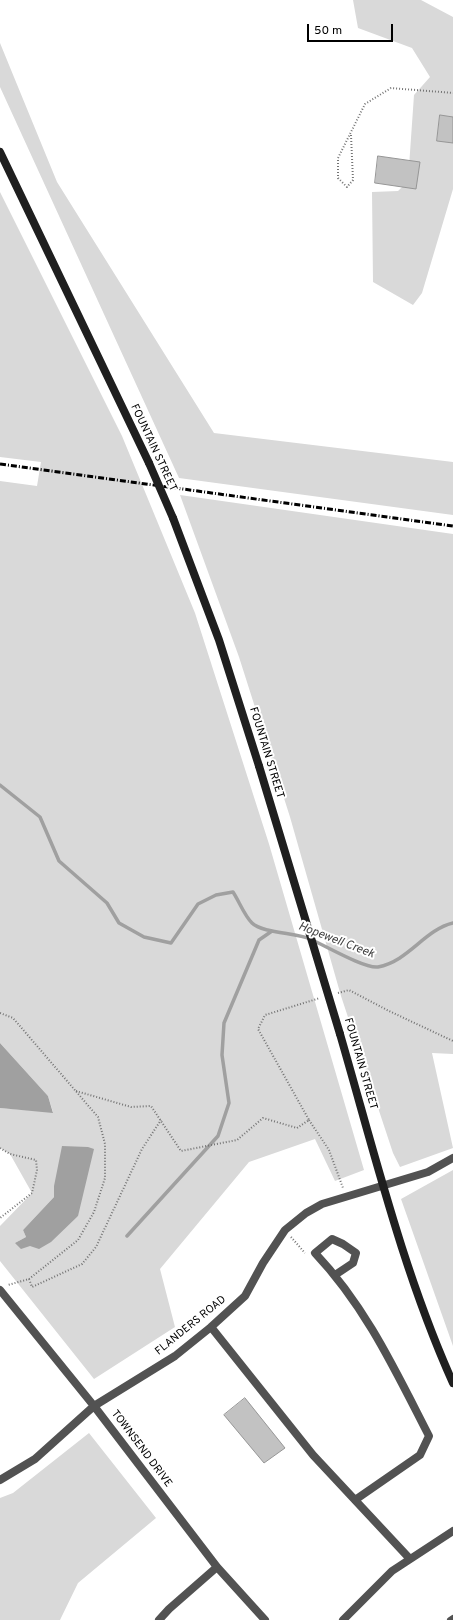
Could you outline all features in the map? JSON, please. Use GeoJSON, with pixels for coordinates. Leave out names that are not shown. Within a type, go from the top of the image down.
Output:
{"type":"FeatureCollection","features":[{"type":"Feature","properties":{"kind":"main road","name":"FOUNTAIN STREET"},"geometry":{"type":"LineString","coordinates":[[0,152],[149,463],[173,518],[219,640],[259,766],[340,1034],[383,1184],[413,1279],[442,1359],[453,1383]]}},
{"type":"Feature","properties":{"kind":"street","name":"FLANDERS ROAD"},"geometry":{"type":"LineString","coordinates":[[0,1480],[35,1459],[94,1406],[175,1356],[211,1327],[245,1296],[263,1263],[285,1230],[306,1213],[316,1207],[383,1184],[428,1172],[453,1158]]}},
{"type":"Feature","properties":{"kind":"street"},"geometry":{"type":"LineString","coordinates":[[335,1275],[353,1263],[356,1253],[343,1244],[332,1240],[315,1253],[335,1275],[382,1343],[429,1436],[420,1456],[355,1500]]}},
{"type":"Feature","properties":{"kind":"street","name":"TOWNSEND DRIVE"},"geometry":{"type":"LineString","coordinates":[[4,1288],[216,1567],[265,1620]]}},
{"type":"Feature","properties":{"kind":"street"},"geometry":{"type":"LineString","coordinates":[[211,1327],[313,1455],[410,1559]]}},
{"type":"Feature","properties":{"kind":"street"},"geometry":{"type":"LineString","coordinates":[[343,1620],[392,1571],[453,1531]]}},
{"type":"Feature","properties":{"kind":"street"},"geometry":{"type":"LineString","coordinates":[[159,1620],[168,1609],[216,1567]]}},
{"type":"Feature","properties":{"kind":"path"},"geometry":{"type":"LineString","coordinates":[[351,135],[353,180],[347,186],[338,178],[338,158],[351,135],[365,104],[391,88],[453,93]]}},
{"type":"Feature","properties":{"kind":"path"},"geometry":{"type":"LineString","coordinates":[[333,994],[348,990],[389,1011],[453,1040]]}},
{"type":"Feature","properties":{"kind":"path"},"geometry":{"type":"LineString","coordinates":[[326,997],[265,1015],[258,1029],[309,1120],[329,1150],[346,1197]]}},
{"type":"Feature","properties":{"kind":"path"},"geometry":{"type":"LineString","coordinates":[[0,1013],[13,1018],[98,1117],[104,1144],[104,1178],[94,1212],[78,1240],[29,1279],[4,1288]]}},
{"type":"Feature","properties":{"kind":"path"},"geometry":{"type":"LineString","coordinates":[[76,1091],[131,1107],[151,1106],[181,1151],[237,1140],[263,1118],[297,1128],[309,1120]]}},
{"type":"Feature","properties":{"kind":"path"},"geometry":{"type":"LineString","coordinates":[[29,1279],[32,1287],[82,1264],[96,1247],[142,1149],[161,1120]]}},
{"type":"Feature","properties":{"kind":"path"},"geometry":{"type":"LineString","coordinates":[[0,1148],[10,1154],[36,1160],[37,1170],[32,1193],[0,1218]]}},
{"type":"Feature","properties":{"kind":"path"},"geometry":{"type":"LineString","coordinates":[[285,1230],[305,1253],[315,1253]]}},
{"type":"Feature","properties":{"kind":"shaded area"},"geometry":{"type":"Polygon","coordinates":[[[353,0],[421,0],[453,17],[453,189],[422,293],[413,305],[373,282],[372,192],[398,191],[408,181],[414,95],[430,77],[412,48],[358,28],[353,0]]]}},
{"type":"Feature","properties":{"kind":"shaded area"},"geometry":{"type":"Polygon","coordinates":[[[0,43],[57,182],[214,433],[453,462],[453,515],[179,478],[0,87],[0,43]]]}},
{"type":"Feature","properties":{"kind":"shaded area"},"geometry":{"type":"Polygon","coordinates":[[[0,192],[122,436],[195,613],[269,844],[364,1170],[335,1181],[315,1139],[249,1162],[160,1269],[175,1327],[94,1379],[0,1261],[0,1226],[32,1193],[10,1154],[0,1148],[0,1108],[53,1112],[48,1096],[0,1043],[0,481],[37,486],[41,462],[0,457],[0,192]],[[54,1186],[54,1197],[23,1230],[26,1237],[15,1243],[78,1216],[54,1186]]]}},
{"type":"Feature","properties":{"kind":"shaded area"},"geometry":{"type":"Polygon","coordinates":[[[180,495],[453,534],[453,1054],[432,1053],[453,1148],[400,1167],[393,1153],[341,996],[290,817],[239,657],[180,495]]]}},
{"type":"Feature","properties":{"kind":"shaded area"},"geometry":{"type":"Polygon","coordinates":[[[0,1043],[48,1096],[53,1113],[0,1108],[0,1043]]]}},
{"type":"Feature","properties":{"kind":"shaded area"},"geometry":{"type":"Polygon","coordinates":[[[62,1146],[88,1147],[94,1149],[78,1216],[51,1242],[39,1249],[30,1246],[21,1249],[15,1243],[26,1237],[23,1230],[54,1197],[54,1186],[62,1146]]]}},
{"type":"Feature","properties":{"kind":"shaded area"},"geometry":{"type":"Polygon","coordinates":[[[453,1170],[453,1346],[401,1199],[453,1170]]]}},
{"type":"Feature","properties":{"kind":"shaded area"},"geometry":{"type":"Polygon","coordinates":[[[89,1433],[156,1518],[78,1583],[60,1620],[0,1620],[0,1498],[13,1493],[89,1433]]]}},
{"type":"Feature","properties":{"kind":"building"},"geometry":{"type":"Polygon","coordinates":[[[440,115],[453,117],[453,143],[437,141],[440,115]]]}},
{"type":"Feature","properties":{"kind":"building"},"geometry":{"type":"Polygon","coordinates":[[[378,156],[420,162],[416,189],[375,183],[378,156]]]}},
{"type":"Feature","properties":{"kind":"building"},"geometry":{"type":"Polygon","coordinates":[[[245,1398],[285,1448],[264,1463],[224,1415],[245,1398]]]}},
{"type":"Feature","properties":{"kind":"waterway","name":"Hopewell Creek"},"geometry":{"type":"LineString","coordinates":[[0,785],[40,817],[59,861],[107,903],[119,923],[144,937],[171,943],[198,904],[216,895],[233,892],[246,916],[257,926],[271,931],[297,935],[310,939],[354,961],[372,967],[389,964],[399,959],[433,932],[453,923]]}},
{"type":"Feature","properties":{"kind":"waterway"},"geometry":{"type":"LineString","coordinates":[[127,1236],[218,1136],[229,1103],[222,1055],[224,1023],[259,940],[272,931]]}},
{"type":"Feature","properties":{"kind":"railway"},"geometry":{"type":"LineString","coordinates":[[0,464],[453,526]]}}]}
